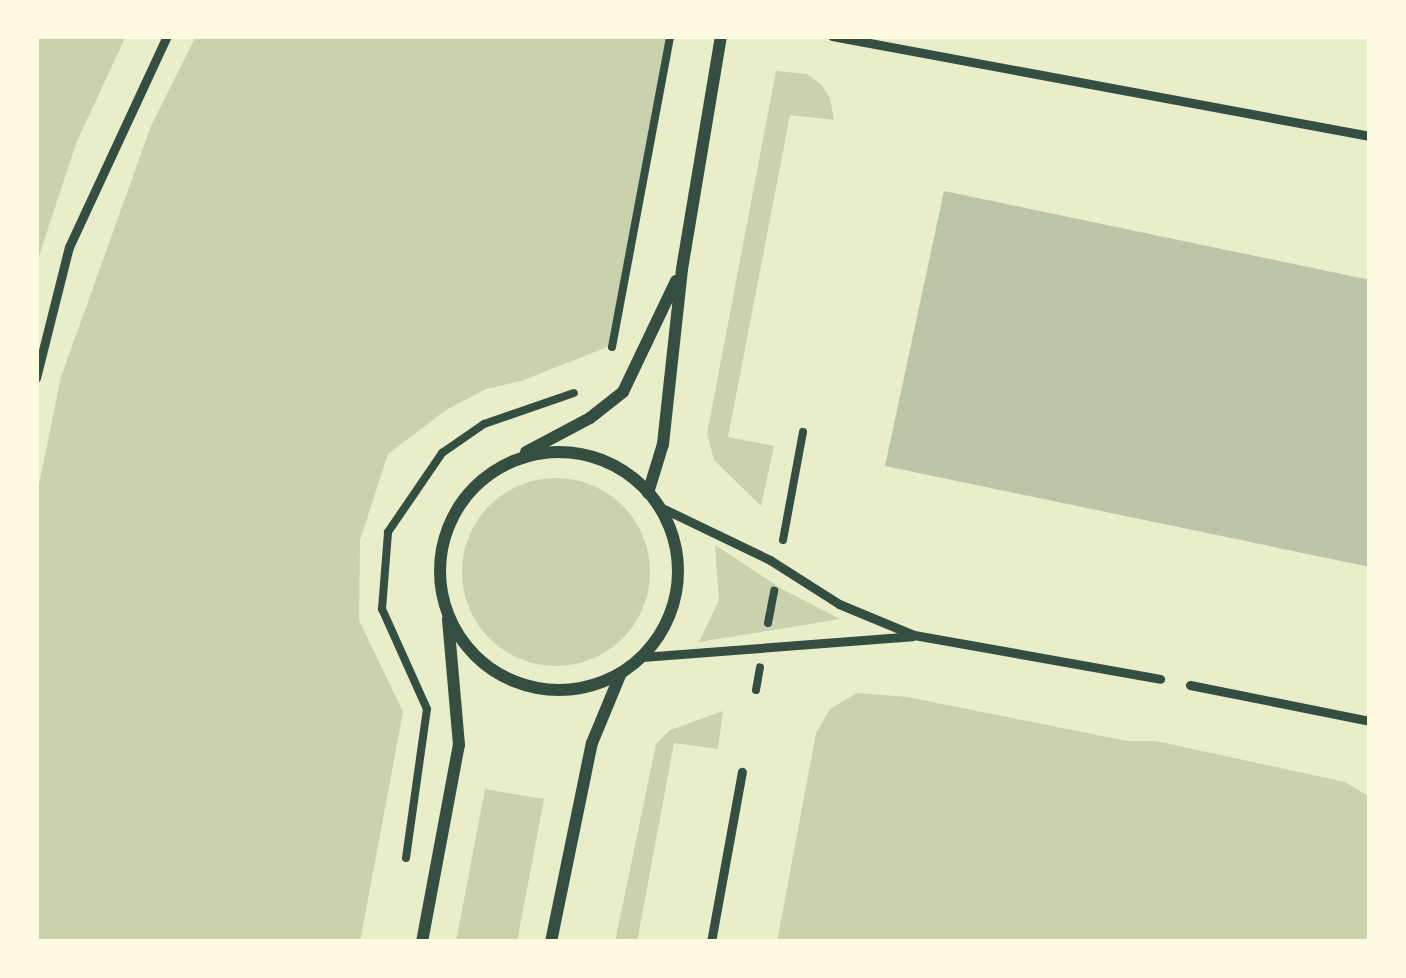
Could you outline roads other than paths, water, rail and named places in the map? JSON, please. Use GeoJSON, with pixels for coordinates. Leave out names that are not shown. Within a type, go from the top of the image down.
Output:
{"type":"FeatureCollection","features":[{"type":"Feature","properties":{"kind":"street"},"geometry":{"type":"LineString","coordinates":[[648,493],[663,444],[682,269],[721,36]]}},
{"type":"Feature","properties":{"kind":"street"},"geometry":{"type":"LineString","coordinates":[[422,942],[459,745],[439,566],[444,537],[455,512],[492,471],[590,418],[623,392],[682,269]]}},
{"type":"Feature","properties":{"kind":"street"},"geometry":{"type":"LineString","coordinates":[[448,618],[478,661],[506,679],[538,689],[580,689],[621,672],[642,657],[666,625],[679,570],[662,508],[634,477],[599,457],[562,451],[521,457],[492,471]]}},
{"type":"Feature","properties":{"kind":"street"},"geometry":{"type":"LineString","coordinates":[[551,942],[592,742],[621,672]]}},
{"type":"Feature","properties":{"kind":"lane"},"geometry":{"type":"LineString","coordinates":[[36,377],[69,247],[167,36]]}},
{"type":"Feature","properties":{"kind":"lane"},"geometry":{"type":"LineString","coordinates":[[832,36],[1370,136]]}},
{"type":"Feature","properties":{"kind":"lane"},"geometry":{"type":"LineString","coordinates":[[662,508],[770,560],[839,604],[914,635],[1160,679]]}},
{"type":"Feature","properties":{"kind":"lane"},"geometry":{"type":"LineString","coordinates":[[642,657],[914,635]]}},
{"type":"Feature","properties":{"kind":"lane"},"geometry":{"type":"LineString","coordinates":[[1190,685],[1370,721]]}},
{"type":"Feature","properties":{"kind":"lane"},"geometry":{"type":"LineString","coordinates":[[711,942],[742,772]]}}]}
